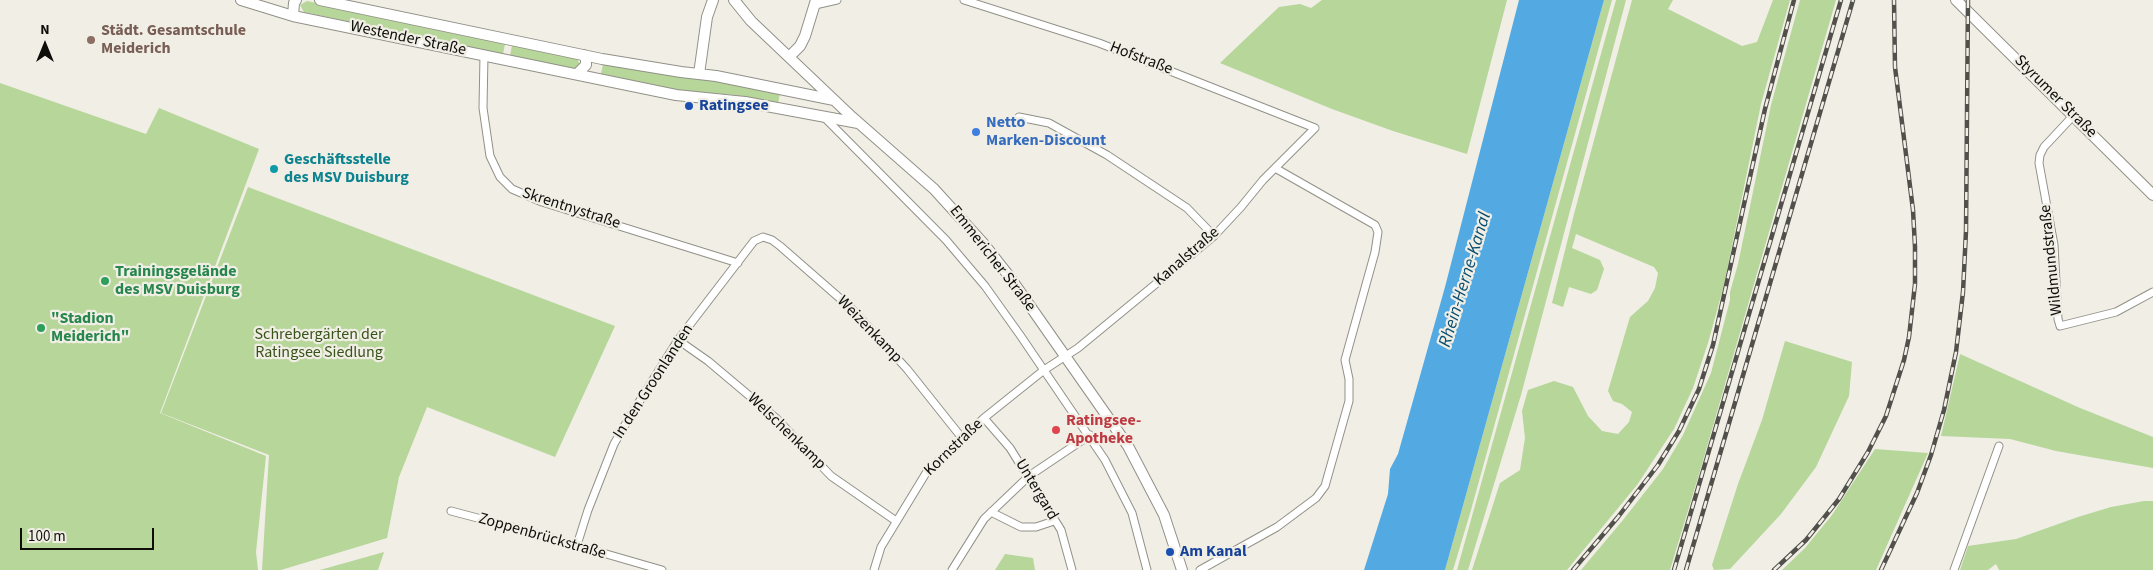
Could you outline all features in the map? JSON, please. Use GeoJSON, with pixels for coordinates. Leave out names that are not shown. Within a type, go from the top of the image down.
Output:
{"type":"FeatureCollection","features":[{"type":"Feature","properties":{"kind":"main road","name":"Westender Straße"},"geometry":{"type":"LineString","coordinates":[[241,0],[293,16],[676,94],[734,100],[823,116],[848,117],[858,123]]}},
{"type":"Feature","properties":{"kind":"main road"},"geometry":{"type":"LineString","coordinates":[[293,16],[296,0]]}},
{"type":"Feature","properties":{"kind":"main road","name":"Westender Straße"},"geometry":{"type":"LineString","coordinates":[[320,0],[584,55],[699,74],[835,101]]}},
{"type":"Feature","properties":{"kind":"main road"},"geometry":{"type":"LineString","coordinates":[[699,74],[707,16],[713,0]]}},
{"type":"Feature","properties":{"kind":"main road"},"geometry":{"type":"LineString","coordinates":[[734,0],[751,21],[835,101],[848,117]]}},
{"type":"Feature","properties":{"kind":"main road","name":"Styrumer Straße"},"geometry":{"type":"LineString","coordinates":[[1956,0],[2153,195]]}},
{"type":"Feature","properties":{"kind":"main road"},"geometry":{"type":"LineString","coordinates":[[790,57],[800,46],[805,36],[816,2]]}},
{"type":"Feature","properties":{"kind":"main road"},"geometry":{"type":"LineString","coordinates":[[577,74],[586,65],[584,55]]}},
{"type":"Feature","properties":{"kind":"main road"},"geometry":{"type":"LineString","coordinates":[[823,116],[831,113],[835,106],[835,101]]}},
{"type":"Feature","properties":{"kind":"main road","name":"Emmericher Straße"},"geometry":{"type":"LineString","coordinates":[[858,123],[908,165],[958,214],[1009,276],[1128,446],[1157,498],[1170,529],[1182,570]]}},
{"type":"Feature","properties":{"kind":"street"},"geometry":{"type":"LineString","coordinates":[[816,2],[837,0]]}},
{"type":"Feature","properties":{"kind":"street","name":"Hofstraße"},"geometry":{"type":"LineString","coordinates":[[964,0],[1099,43],[1315,128]]}},
{"type":"Feature","properties":{"kind":"street","name":"Skrentnystraße"},"geometry":{"type":"LineString","coordinates":[[484,55],[483,108],[490,156],[500,177],[512,189],[542,202],[738,263]]}},
{"type":"Feature","properties":{"kind":"street","name":"Emmericher Straße"},"geometry":{"type":"LineString","coordinates":[[823,116],[946,240],[979,279],[1044,370],[1090,435],[1105,460],[1132,513],[1147,570]]}},
{"type":"Feature","properties":{"kind":"street","name":"Wildmundstraße"},"geometry":{"type":"LineString","coordinates":[[2073,116],[2044,147],[2040,154],[2039,163],[2054,245],[2060,326],[2116,312],[2153,292]]}},
{"type":"Feature","properties":{"kind":"street"},"geometry":{"type":"LineString","coordinates":[[841,134],[842,127],[848,117]]}},
{"type":"Feature","properties":{"kind":"street"},"geometry":{"type":"LineString","coordinates":[[1019,117],[1049,124],[1107,155],[1187,208],[1214,236]]}},
{"type":"Feature","properties":{"kind":"street","name":"Kanalstraße"},"geometry":{"type":"LineString","coordinates":[[1044,370],[1078,348],[1214,236],[1275,168],[1315,128]]}},
{"type":"Feature","properties":{"kind":"street"},"geometry":{"type":"LineString","coordinates":[[1200,570],[1277,527],[1316,498],[1325,486],[1349,402],[1346,360],[1375,252],[1378,232],[1375,225],[1275,168]]}},
{"type":"Feature","properties":{"kind":"street","name":"In den Groonlanden"},"geometry":{"type":"LineString","coordinates":[[577,545],[588,510],[614,444],[678,340],[754,241],[763,237]]}},
{"type":"Feature","properties":{"kind":"street","name":"Weizenkamp"},"geometry":{"type":"LineString","coordinates":[[763,237],[772,240],[780,246],[850,308],[907,369],[962,438]]}},
{"type":"Feature","properties":{"kind":"street","name":"Welschenkamp"},"geometry":{"type":"LineString","coordinates":[[678,340],[708,361],[777,419],[831,476],[896,521]]}},
{"type":"Feature","properties":{"kind":"street","name":"Kornstraße"},"geometry":{"type":"LineString","coordinates":[[874,570],[881,547],[926,473],[984,418],[1044,370]]}},
{"type":"Feature","properties":{"kind":"street","name":"Untergard"},"geometry":{"type":"LineString","coordinates":[[984,418],[1010,448],[1061,530],[1072,570]]}},
{"type":"Feature","properties":{"kind":"street"},"geometry":{"type":"LineString","coordinates":[[952,570],[984,519],[991,512],[1029,476],[1090,435]]}},
{"type":"Feature","properties":{"kind":"street"},"geometry":{"type":"LineString","coordinates":[[1954,570],[1999,446]]}},
{"type":"Feature","properties":{"kind":"street","name":"Zoppenbrückstraße"},"geometry":{"type":"LineString","coordinates":[[450,511],[662,570]]}},
{"type":"Feature","properties":{"kind":"street"},"geometry":{"type":"LineString","coordinates":[[991,512],[1021,527],[1036,527],[1054,521]]}},
{"type":"Feature","properties":{"kind":"green space"},"geometry":{"type":"Polygon","coordinates":[[[1322,0],[1507,0],[1467,154],[1393,131],[1332,109],[1220,63],[1279,7],[1300,4],[1311,8],[1322,0]]]}},
{"type":"Feature","properties":{"kind":"green space"},"geometry":{"type":"Polygon","coordinates":[[[1604,0],[1612,0],[1471,510],[1453,570],[1445,570],[1604,0]]]}},
{"type":"Feature","properties":{"kind":"green space"},"geometry":{"type":"Polygon","coordinates":[[[1616,0],[1626,0],[1521,395],[1468,570],[1457,570],[1616,0]]]}},
{"type":"Feature","properties":{"kind":"green space"},"geometry":{"type":"Polygon","coordinates":[[[1632,0],[1673,0],[1668,9],[1742,46],[1757,42],[1773,0],[1790,0],[1761,104],[1724,285],[1708,343],[1693,388],[1674,429],[1637,485],[1567,570],[1472,570],[1500,483],[1520,470],[1525,438],[1522,411],[1528,390],[1554,381],[1573,387],[1588,416],[1602,431],[1618,434],[1629,422],[1632,412],[1622,404],[1613,401],[1608,391],[1630,317],[1648,301],[1655,288],[1658,273],[1654,267],[1576,234],[1572,248],[1600,260],[1604,269],[1597,290],[1591,294],[1569,287],[1563,307],[1552,303],[1632,0]]]}},
{"type":"Feature","properties":{"kind":"green space"},"geometry":{"type":"Polygon","coordinates":[[[1800,0],[1836,0],[1670,570],[1581,570],[1663,469],[1683,435],[1711,373],[1730,300],[1730,292],[1738,264],[1771,105],[1800,0]]]}},
{"type":"Feature","properties":{"kind":"green space"},"geometry":{"type":"Polygon","coordinates":[[[307,1],[505,44],[503,54],[304,12],[300,5],[307,1]]]}},
{"type":"Feature","properties":{"kind":"green space"},"geometry":{"type":"Polygon","coordinates":[[[512,45],[577,58],[580,65],[574,69],[510,56],[512,45]]]}},
{"type":"Feature","properties":{"kind":"green space"},"geometry":{"type":"Polygon","coordinates":[[[604,61],[780,93],[778,104],[735,95],[677,90],[607,76],[600,77],[604,61]]]}},
{"type":"Feature","properties":{"kind":"green space","name":"Trainingsgelände des MSV Duisburg"},"geometry":{"type":"Polygon","coordinates":[[[0,83],[146,134],[159,108],[259,149],[160,413],[266,456],[256,552],[258,570],[0,570],[0,83]]]}},
{"type":"Feature","properties":{"kind":"green space","name":"Schrebergärten der Ratingsee Siedlung"},"geometry":{"type":"Polygon","coordinates":[[[248,187],[615,326],[555,457],[427,407],[399,477],[387,538],[281,570],[262,570],[269,455],[161,413],[248,187]]]}},
{"type":"Feature","properties":{"kind":"green space"},"geometry":{"type":"Polygon","coordinates":[[[1785,341],[1852,362],[1849,396],[1816,467],[1781,514],[1730,569],[1714,570],[1712,565],[1738,484],[1762,420],[1785,341]]]}},
{"type":"Feature","properties":{"kind":"green space"},"geometry":{"type":"Polygon","coordinates":[[[1960,354],[2080,408],[2153,437],[2153,468],[2056,451],[2010,439],[1941,436],[1960,354]]]}},
{"type":"Feature","properties":{"kind":"green space"},"geometry":{"type":"Polygon","coordinates":[[[1875,449],[1928,453],[1876,570],[1782,570],[1805,548],[1832,515],[1875,449]]]}},
{"type":"Feature","properties":{"kind":"green space"},"geometry":{"type":"Polygon","coordinates":[[[2153,501],[2153,570],[1999,570],[1996,564],[1988,570],[1960,570],[1968,546],[2016,539],[2111,507],[2153,501]]]}},
{"type":"Feature","properties":{"kind":"green space"},"geometry":{"type":"Polygon","coordinates":[[[384,552],[378,570],[320,570],[384,552]]]}},
{"type":"Feature","properties":{"kind":"green space"},"geometry":{"type":"Polygon","coordinates":[[[1005,554],[1033,558],[1035,570],[995,570],[1005,554]]]}},
{"type":"Feature","properties":{"kind":"water","name":"Rhein-Herne-Kanal"},"geometry":{"type":"Polygon","coordinates":[[[1519,0],[1604,0],[1445,570],[1364,570],[1388,494],[1390,469],[1398,454],[1445,287],[1519,0]]]}},
{"type":"Feature","properties":{"kind":"railway"},"geometry":{"type":"LineString","coordinates":[[1573,570],[1618,517],[1658,465],[1679,431],[1699,389],[1713,345],[1765,109],[1794,0]]}},
{"type":"Feature","properties":{"kind":"railway"},"geometry":{"type":"LineString","coordinates":[[1674,570],[1841,0]]}},
{"type":"Feature","properties":{"kind":"railway"},"geometry":{"type":"LineString","coordinates":[[1686,570],[1853,0]]}},
{"type":"Feature","properties":{"kind":"railway"},"geometry":{"type":"LineString","coordinates":[[1774,570],[1806,540],[1839,499],[1868,452],[1886,416],[1904,360],[1909,337],[1915,284],[1915,247],[1913,210],[1895,67],[1894,0]]}},
{"type":"Feature","properties":{"kind":"railway"},"geometry":{"type":"LineString","coordinates":[[1881,570],[1917,493],[1931,455],[1944,410],[1956,352],[1963,292],[1966,231],[1968,0]]}},
{"type":"Feature","properties":{"kind":"place","name":"Städt. Gesamtschule Meiderich"},"geometry":{"type":"Point","coordinates":[91,40]}},
{"type":"Feature","properties":{"kind":"place","name":"Ratingsee"},"geometry":{"type":"Point","coordinates":[689,106]}},
{"type":"Feature","properties":{"kind":"place","name":"Netto Marken-Discount"},"geometry":{"type":"Point","coordinates":[976,132]}},
{"type":"Feature","properties":{"kind":"place","name":"Geschäftsstelle des MSV Duisburg"},"geometry":{"type":"Point","coordinates":[274,169]}},
{"type":"Feature","properties":{"kind":"place","name":"Trainingsgelände des MSV Duisburg"},"geometry":{"type":"Point","coordinates":[105,281]}},
{"type":"Feature","properties":{"kind":"place","name":"\"Stadion Meiderich\""},"geometry":{"type":"Point","coordinates":[41,328]}},
{"type":"Feature","properties":{"kind":"place","name":"Ratingsee- Apotheke"},"geometry":{"type":"Point","coordinates":[1056,430]}},
{"type":"Feature","properties":{"kind":"place","name":"Am Kanal"},"geometry":{"type":"Point","coordinates":[1170,552]}}]}
